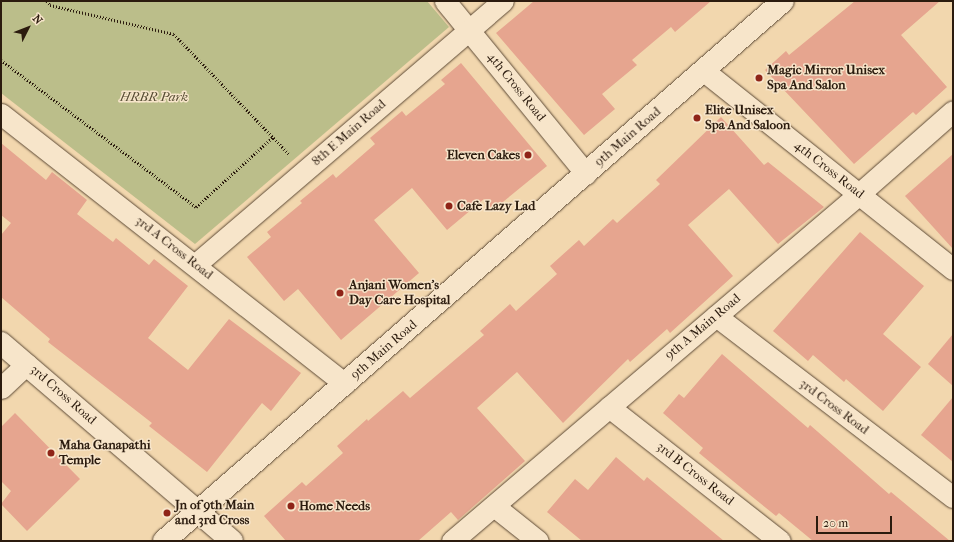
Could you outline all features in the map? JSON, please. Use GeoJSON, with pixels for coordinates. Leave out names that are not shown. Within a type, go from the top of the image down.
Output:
{"type":"FeatureCollection","features":[{"type":"Feature","properties":{"kind":"street","name":"4th Cross Road"},"geometry":{"type":"LineString","coordinates":[[445,1],[586,174]]}},
{"type":"Feature","properties":{"kind":"street","name":"8th E Main Road"},"geometry":{"type":"LineString","coordinates":[[196,264],[503,1]]}},
{"type":"Feature","properties":{"kind":"street","name":"9th Main Road"},"geometry":{"type":"LineString","coordinates":[[164,541],[198,513],[783,1]]}},
{"type":"Feature","properties":{"kind":"street","name":"4th Cross Road"},"geometry":{"type":"LineString","coordinates":[[704,71],[953,269]]}},
{"type":"Feature","properties":{"kind":"street","name":"9th A Main Road"},"geometry":{"type":"LineString","coordinates":[[452,541],[859,194],[953,111]]}},
{"type":"Feature","properties":{"kind":"street","name":"3rd A Cross Road"},"geometry":{"type":"LineString","coordinates":[[1,114],[196,264],[345,384]]}},
{"type":"Feature","properties":{"kind":"street","name":"3rd Cross Road"},"geometry":{"type":"LineString","coordinates":[[716,316],[953,497]]}},
{"type":"Feature","properties":{"kind":"street","name":"3rd Cross Road"},"geometry":{"type":"LineString","coordinates":[[1,343],[232,541]]}},
{"type":"Feature","properties":{"kind":"street"},"geometry":{"type":"LineString","coordinates":[[1,388],[27,364]]}},
{"type":"Feature","properties":{"kind":"street","name":"3rd B Cross Road"},"geometry":{"type":"LineString","coordinates":[[609,407],[780,541]]}},
{"type":"Feature","properties":{"kind":"street"},"geometry":{"type":"LineString","coordinates":[[494,506],[538,541]]}},
{"type":"Feature","properties":{"kind":"path"},"geometry":{"type":"LineString","coordinates":[[47,1],[50,5],[174,34],[305,170]]}},
{"type":"Feature","properties":{"kind":"path"},"geometry":{"type":"LineString","coordinates":[[1,60],[196,207],[273,137]]}},
{"type":"Feature","properties":{"kind":"green space","name":"HRBR Park"},"geometry":{"type":"Polygon","coordinates":[[[1,1],[427,1],[449,27],[195,244],[1,93],[1,1]]]}},
{"type":"Feature","properties":{"kind":"building"},"geometry":{"type":"Polygon","coordinates":[[[534,1],[711,1],[675,32],[671,27],[632,60],[637,65],[602,94],[615,109],[584,135],[496,33],[534,1]]]}},
{"type":"Feature","properties":{"kind":"building"},"geometry":{"type":"Polygon","coordinates":[[[855,1],[940,1],[901,35],[947,87],[916,115],[913,112],[854,164],[765,70],[786,51],[789,55],[855,1]]]}},
{"type":"Feature","properties":{"kind":"building"},"geometry":{"type":"Polygon","coordinates":[[[461,63],[547,166],[493,210],[484,199],[447,230],[412,188],[374,220],[419,273],[341,340],[298,289],[284,301],[247,257],[271,237],[267,232],[302,203],[300,201],[333,174],[336,178],[375,144],[370,138],[402,111],[406,116],[445,84],[441,80],[461,63]]]}},
{"type":"Feature","properties":{"kind":"building"},"geometry":{"type":"Polygon","coordinates":[[[721,117],[764,165],[768,162],[824,207],[778,244],[729,189],[688,225],[733,276],[670,333],[667,329],[630,362],[628,359],[563,423],[517,372],[477,408],[525,461],[458,520],[451,512],[418,541],[286,541],[264,516],[302,482],[306,486],[343,453],[337,446],[367,419],[368,421],[403,391],[410,398],[484,335],[480,331],[510,304],[516,311],[557,274],[550,266],[579,240],[584,246],[613,219],[617,223],[660,184],[656,180],[721,117]]]}},
{"type":"Feature","properties":{"kind":"building"},"geometry":{"type":"Polygon","coordinates":[[[1,143],[46,180],[52,172],[87,200],[77,214],[113,242],[116,238],[149,265],[154,259],[188,286],[148,338],[188,370],[229,319],[301,373],[271,411],[262,403],[207,472],[149,426],[152,423],[48,342],[50,339],[1,297],[1,235],[11,223],[1,215],[1,143]]]}},
{"type":"Feature","properties":{"kind":"building"},"geometry":{"type":"Polygon","coordinates":[[[953,154],[953,249],[905,196],[953,154]]]}},
{"type":"Feature","properties":{"kind":"building"},"geometry":{"type":"Polygon","coordinates":[[[860,232],[924,286],[883,334],[921,367],[883,411],[846,379],[844,382],[813,355],[808,361],[773,331],[860,232]]]}},
{"type":"Feature","properties":{"kind":"building"},"geometry":{"type":"Polygon","coordinates":[[[953,334],[953,386],[928,364],[953,334]]]}},
{"type":"Feature","properties":{"kind":"building"},"geometry":{"type":"Polygon","coordinates":[[[722,354],[808,428],[810,425],[889,494],[891,492],[950,541],[813,541],[779,513],[776,516],[750,495],[699,453],[703,448],[663,413],[679,394],[684,398],[722,354]]]}},
{"type":"Feature","properties":{"kind":"building"},"geometry":{"type":"Polygon","coordinates":[[[953,397],[953,462],[921,435],[953,397]]]}},
{"type":"Feature","properties":{"kind":"building"},"geometry":{"type":"Polygon","coordinates":[[[15,413],[80,479],[27,531],[1,504],[11,491],[1,481],[1,427],[15,413]]]}},
{"type":"Feature","properties":{"kind":"building"},"geometry":{"type":"Polygon","coordinates":[[[616,457],[644,481],[647,477],[724,541],[582,541],[547,512],[575,479],[588,490],[616,457]]]}},
{"type":"Feature","properties":{"kind":"place","name":"Magic Mirror Unisex Spa And Salon"},"geometry":{"type":"Point","coordinates":[759,78]}},
{"type":"Feature","properties":{"kind":"place","name":"Elite Unisex Spa And Saloon"},"geometry":{"type":"Point","coordinates":[697,118]}},
{"type":"Feature","properties":{"kind":"place","name":"Eleven Cakes"},"geometry":{"type":"Point","coordinates":[528,155]}},
{"type":"Feature","properties":{"kind":"place","name":"Cafe Lazy Lad"},"geometry":{"type":"Point","coordinates":[449,206]}},
{"type":"Feature","properties":{"kind":"place","name":"Anjani Women's Day Care Hospital"},"geometry":{"type":"Point","coordinates":[340,293]}},
{"type":"Feature","properties":{"kind":"place","name":"Maha Ganapathi Temple"},"geometry":{"type":"Point","coordinates":[51,453]}},
{"type":"Feature","properties":{"kind":"place","name":"Home Needs"},"geometry":{"type":"Point","coordinates":[291,506]}},
{"type":"Feature","properties":{"kind":"place","name":"Jn of 9th Main and 3rd Cross"},"geometry":{"type":"Point","coordinates":[167,513]}}]}
